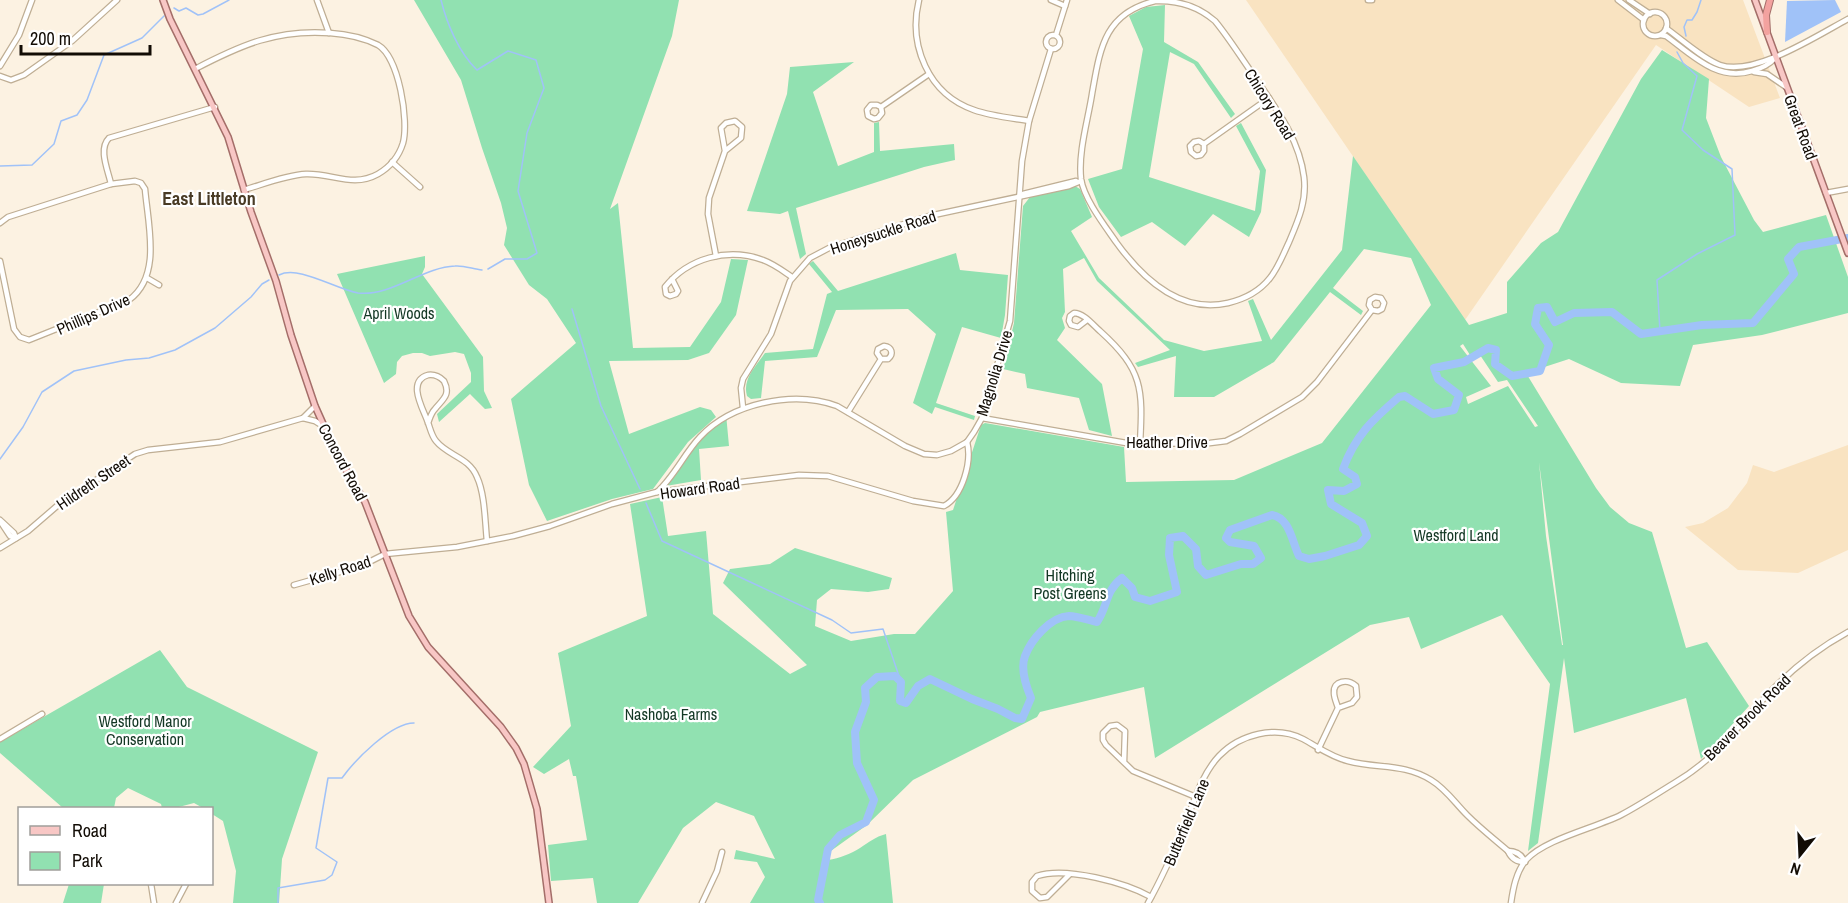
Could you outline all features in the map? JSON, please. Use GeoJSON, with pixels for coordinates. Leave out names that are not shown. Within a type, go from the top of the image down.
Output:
{"type":"FeatureCollection","features":[{"type":"Feature","properties":{"kind":"highway"},"geometry":{"type":"LineString","coordinates":[[1767,32],[1766,15],[1770,0]]}},
{"type":"Feature","properties":{"kind":"main road","name":"Concord Road"},"geometry":{"type":"LineString","coordinates":[[163,0],[170,19],[228,137],[315,406],[336,453],[364,502],[407,610],[418,633],[445,668],[501,727],[524,764],[537,809],[549,903]]}},
{"type":"Feature","properties":{"kind":"main road","name":"Great Road"},"geometry":{"type":"LineString","coordinates":[[1755,0],[1848,253]]}},
{"type":"Feature","properties":{"kind":"street"},"geometry":{"type":"LineString","coordinates":[[0,66],[19,35],[32,0]]}},
{"type":"Feature","properties":{"kind":"street"},"geometry":{"type":"LineString","coordinates":[[0,76],[10,80],[24,75],[86,30],[117,0]]}},
{"type":"Feature","properties":{"kind":"street"},"geometry":{"type":"LineString","coordinates":[[317,0],[330,33]]}},
{"type":"Feature","properties":{"kind":"street"},"geometry":{"type":"LineString","coordinates":[[919,0],[915,18],[920,57],[929,74],[941,89],[964,106],[1029,121]]}},
{"type":"Feature","properties":{"kind":"street"},"geometry":{"type":"LineString","coordinates":[[1051,0],[1066,3]]}},
{"type":"Feature","properties":{"kind":"street"},"geometry":{"type":"LineString","coordinates":[[1618,0],[1644,20]]}},
{"type":"Feature","properties":{"kind":"street"},"geometry":{"type":"LineString","coordinates":[[1629,0],[1650,14]]}},
{"type":"Feature","properties":{"kind":"street","name":"Chicory Road"},"geometry":{"type":"LineString","coordinates":[[1155,1],[1174,1],[1192,6],[1209,15],[1222,29],[1269,98],[1286,124],[1297,148],[1304,177],[1304,202],[1298,222],[1276,269],[1259,289],[1244,298],[1223,304],[1200,305],[1179,300],[1159,287],[1119,247],[1097,213],[1082,181],[1082,152],[1101,47],[1115,23],[1137,6],[1155,1]]}},
{"type":"Feature","properties":{"kind":"street","name":"Magnolia Drive"},"geometry":{"type":"LineString","coordinates":[[1056,35],[1066,3]]}},
{"type":"Feature","properties":{"kind":"street"},"geometry":{"type":"LineString","coordinates":[[1661,35],[1666,28],[1666,20],[1663,15],[1655,12],[1644,20],[1647,33],[1666,36],[1701,63],[1720,72],[1767,74],[1787,87]]}},
{"type":"Feature","properties":{"kind":"street"},"geometry":{"type":"LineString","coordinates":[[1666,28],[1719,65],[1734,68],[1776,57],[1848,19]]}},
{"type":"Feature","properties":{"kind":"street"},"geometry":{"type":"LineString","coordinates":[[195,69],[234,49],[294,32],[347,35],[377,45],[385,50],[393,62],[405,129],[401,147],[392,162],[378,174],[361,180],[348,181],[316,174],[302,175],[244,190]]}},
{"type":"Feature","properties":{"kind":"street","name":"Magnolia Drive"},"geometry":{"type":"LineString","coordinates":[[1050,35],[1056,35],[1060,39],[1060,45],[1056,49],[1051,49],[1046,45],[1046,40],[1050,35]]}},
{"type":"Feature","properties":{"kind":"street","name":"Magnolia Drive"},"geometry":{"type":"LineString","coordinates":[[967,441],[982,418],[1010,321],[1018,196],[1029,121],[1051,49]]}},
{"type":"Feature","properties":{"kind":"street"},"geometry":{"type":"LineString","coordinates":[[1746,73],[1765,67],[1776,57]]}},
{"type":"Feature","properties":{"kind":"street"},"geometry":{"type":"LineString","coordinates":[[881,107],[929,74]]}},
{"type":"Feature","properties":{"kind":"street"},"geometry":{"type":"LineString","coordinates":[[1204,144],[1269,98]]}},
{"type":"Feature","properties":{"kind":"street"},"geometry":{"type":"LineString","coordinates":[[111,184],[103,150],[104,143],[109,138],[215,107]]}},
{"type":"Feature","properties":{"kind":"street"},"geometry":{"type":"LineString","coordinates":[[716,256],[708,205],[726,151],[722,128],[726,123],[735,121],[742,127],[743,134],[740,140],[726,151]]}},
{"type":"Feature","properties":{"kind":"street"},"geometry":{"type":"LineString","coordinates":[[392,162],[420,187]]}},
{"type":"Feature","properties":{"kind":"street"},"geometry":{"type":"LineString","coordinates":[[0,223],[8,217],[111,184],[135,181],[144,187],[151,259],[147,278],[159,285]]}},
{"type":"Feature","properties":{"kind":"street"},"geometry":{"type":"LineString","coordinates":[[1018,196],[1050,186],[1082,181]]}},
{"type":"Feature","properties":{"kind":"street"},"geometry":{"type":"LineString","coordinates":[[1826,193],[1848,189]]}},
{"type":"Feature","properties":{"kind":"street","name":"Honeysuckle Road"},"geometry":{"type":"LineString","coordinates":[[743,408],[741,388],[743,379],[774,328],[792,277],[810,258],[829,248],[929,216],[1018,196]]}},
{"type":"Feature","properties":{"kind":"street"},"geometry":{"type":"LineString","coordinates":[[672,279],[690,265],[716,256],[733,255],[750,256],[767,262],[792,277]]}},
{"type":"Feature","properties":{"kind":"street","name":"Phillips Drive"},"geometry":{"type":"LineString","coordinates":[[0,261],[14,329],[20,337],[29,340],[126,302],[139,291],[147,278]]}},
{"type":"Feature","properties":{"kind":"street","name":"Heather Drive"},"geometry":{"type":"LineString","coordinates":[[982,418],[1140,444],[1218,442],[1240,434],[1294,403],[1310,390],[1372,310]]}},
{"type":"Feature","properties":{"kind":"street"},"geometry":{"type":"LineString","coordinates":[[1087,320],[1122,353],[1134,371],[1142,400],[1140,444]]}},
{"type":"Feature","properties":{"kind":"street"},"geometry":{"type":"LineString","coordinates":[[848,412],[881,359]]}},
{"type":"Feature","properties":{"kind":"street"},"geometry":{"type":"LineString","coordinates":[[428,423],[434,409],[445,399],[447,393],[444,381],[434,375],[423,378],[417,388],[418,398],[428,423],[438,443],[466,462],[477,477],[487,541]]}},
{"type":"Feature","properties":{"kind":"street"},"geometry":{"type":"LineString","coordinates":[[657,492],[699,438],[722,419],[743,408],[757,404],[809,399],[827,402],[905,446],[924,454],[945,453],[967,441]]}},
{"type":"Feature","properties":{"kind":"street","name":"Hildreth Street"},"geometry":{"type":"LineString","coordinates":[[0,548],[120,462],[135,454],[148,450],[220,442],[303,418],[315,406]]}},
{"type":"Feature","properties":{"kind":"street"},"geometry":{"type":"LineString","coordinates":[[303,418],[323,426]]}},
{"type":"Feature","properties":{"kind":"street","name":"Howard Road"},"geometry":{"type":"LineString","coordinates":[[385,554],[457,547],[532,531],[657,492],[799,475],[815,474],[839,479],[912,501],[944,506],[957,494],[964,476],[969,459],[967,441]]}},
{"type":"Feature","properties":{"kind":"street"},"geometry":{"type":"LineString","coordinates":[[0,520],[14,532],[16,538]]}},
{"type":"Feature","properties":{"kind":"street","name":"Kelly Road"},"geometry":{"type":"LineString","coordinates":[[294,585],[360,566],[385,554]]}},
{"type":"Feature","properties":{"kind":"street","name":"Beaver Brook Road"},"geometry":{"type":"LineString","coordinates":[[1525,862],[1536,852],[1621,815],[1689,774],[1728,741],[1775,687],[1803,662],[1834,639],[1848,632]]}},
{"type":"Feature","properties":{"kind":"street"},"geometry":{"type":"LineString","coordinates":[[1318,750],[1338,708],[1334,694],[1335,687],[1341,682],[1349,681],[1356,686],[1357,697],[1352,703],[1338,708]]}},
{"type":"Feature","properties":{"kind":"street"},"geometry":{"type":"LineString","coordinates":[[0,739],[42,714]]}},
{"type":"Feature","properties":{"kind":"street"},"geometry":{"type":"LineString","coordinates":[[1125,762],[1125,731],[1117,725],[1110,726],[1104,731],[1103,740],[1125,762],[1136,772],[1196,797]]}},
{"type":"Feature","properties":{"kind":"street","name":"Butterfield Lane"},"geometry":{"type":"LineString","coordinates":[[1148,903],[1166,869],[1208,771],[1220,756],[1234,745],[1249,737],[1274,732],[1291,734],[1305,740],[1318,750],[1348,761],[1400,767],[1425,777],[1445,791],[1510,855],[1519,862],[1525,862]]}},
{"type":"Feature","properties":{"kind":"street"},"geometry":{"type":"LineString","coordinates":[[702,903],[717,871],[722,852]]}},
{"type":"Feature","properties":{"kind":"street"},"geometry":{"type":"LineString","coordinates":[[1511,903],[1516,881],[1525,862]]}},
{"type":"Feature","properties":{"kind":"street"},"geometry":{"type":"LineString","coordinates":[[1070,874],[1047,897],[1038,897],[1032,891],[1032,882],[1039,875],[1070,874],[1121,884],[1151,897]]}},
{"type":"Feature","properties":{"kind":"street"},"geometry":{"type":"LineString","coordinates":[[151,885],[154,903]]}},
{"type":"Feature","properties":{"kind":"street"},"geometry":{"type":"LineString","coordinates":[[176,903],[185,885]]}},
{"type":"Feature","properties":{"kind":"shaded area"},"geometry":{"type":"Polygon","coordinates":[[[1246,0],[1743,0],[1780,98],[1749,107],[1656,45],[1465,320],[1246,0]]]}},
{"type":"Feature","properties":{"kind":"shaded area"},"geometry":{"type":"Polygon","coordinates":[[[1848,445],[1848,550],[1798,573],[1738,570],[1685,527],[1703,523],[1728,508],[1747,483],[1753,465],[1774,472],[1848,445]]]}},
{"type":"Feature","properties":{"kind":"green space"},"geometry":{"type":"Polygon","coordinates":[[[414,0],[679,0],[672,36],[610,209],[618,203],[633,348],[690,347],[721,302],[731,259],[748,260],[736,315],[709,353],[688,360],[609,361],[629,434],[700,407],[711,410],[716,417],[688,442],[653,489],[612,499],[547,521],[529,485],[511,399],[576,343],[547,299],[529,285],[504,245],[507,228],[501,203],[461,80],[414,0]]]}},
{"type":"Feature","properties":{"kind":"green space"},"geometry":{"type":"Polygon","coordinates":[[[1165,5],[1164,42],[1198,62],[1235,114],[1231,118],[1194,64],[1170,52],[1149,177],[1255,211],[1260,171],[1236,126],[1241,123],[1266,170],[1261,212],[1249,237],[1213,214],[1185,246],[1152,222],[1121,237],[1099,207],[1088,179],[1122,169],[1143,49],[1129,16],[1146,7],[1165,5]]]}},
{"type":"Feature","properties":{"kind":"green space"},"geometry":{"type":"Polygon","coordinates":[[[1662,50],[1709,79],[1706,118],[1721,157],[1754,220],[1763,232],[1826,215],[1848,277],[1848,313],[1762,335],[1693,345],[1680,386],[1621,383],[1569,359],[1526,373],[1610,507],[1629,523],[1652,532],[1686,648],[1707,642],[1749,706],[1701,759],[1686,698],[1574,733],[1564,658],[1538,843],[1528,851],[1550,684],[1502,615],[1421,649],[1409,617],[1370,625],[1155,758],[1144,687],[1040,712],[1037,717],[913,780],[867,825],[828,853],[828,860],[841,857],[886,834],[893,903],[750,903],[765,877],[757,862],[734,859],[736,850],[775,859],[754,816],[716,802],[683,828],[638,903],[597,903],[593,878],[551,881],[548,845],[587,840],[576,776],[573,776],[569,759],[544,774],[533,767],[571,726],[558,653],[647,616],[630,504],[662,497],[668,536],[706,531],[713,614],[790,674],[807,665],[723,583],[730,569],[770,564],[795,548],[892,578],[889,589],[868,592],[831,589],[817,600],[815,626],[851,641],[894,634],[915,634],[953,591],[946,512],[953,510],[981,425],[985,423],[1124,447],[1126,482],[1234,480],[1322,443],[1431,305],[1411,258],[1364,249],[1333,288],[1363,311],[1361,315],[1330,292],[1274,362],[1214,397],[1174,397],[1176,356],[1138,367],[1135,363],[1170,350],[1097,281],[1084,258],[1063,269],[1065,312],[1062,318],[1065,328],[1057,340],[1102,384],[1112,436],[1089,430],[1079,398],[1027,388],[1025,374],[1003,369],[1014,323],[1023,206],[1030,197],[1075,186],[1080,189],[1092,217],[1071,231],[1099,278],[1164,340],[1204,351],[1262,341],[1248,301],[1253,299],[1271,340],[1342,250],[1353,156],[1469,325],[1507,313],[1507,282],[1541,243],[1558,232],[1641,79],[1662,50]],[[1463,344],[1460,346],[1491,386],[1466,397],[1468,404],[1508,386],[1535,427],[1538,426],[1507,380],[1498,382],[1478,352],[1470,355],[1463,344]],[[1539,462],[1546,536],[1563,645],[1539,462]]]}},
{"type":"Feature","properties":{"kind":"green space"},"geometry":{"type":"Polygon","coordinates":[[[854,62],[813,92],[838,166],[874,152],[874,123],[879,122],[880,151],[954,144],[955,160],[924,167],[796,208],[806,254],[800,259],[788,211],[780,214],[747,211],[787,94],[790,67],[854,62]]]}},
{"type":"Feature","properties":{"kind":"green space"},"geometry":{"type":"Polygon","coordinates":[[[956,253],[960,270],[1008,275],[1001,338],[962,327],[936,403],[975,416],[974,420],[935,407],[932,414],[913,403],[936,334],[908,309],[836,310],[817,357],[765,361],[761,398],[751,399],[747,396],[748,378],[765,353],[813,349],[827,294],[832,292],[809,264],[813,261],[838,291],[956,253]]]}},
{"type":"Feature","properties":{"kind":"green space","name":"April Woods"},"geometry":{"type":"Polygon","coordinates":[[[425,256],[425,267],[422,274],[483,357],[484,391],[492,408],[485,409],[470,394],[439,422],[437,414],[471,382],[471,373],[464,354],[455,352],[430,356],[413,353],[402,356],[397,362],[396,374],[384,383],[337,274],[425,256]]]}},
{"type":"Feature","properties":{"kind":"green space"},"geometry":{"type":"Polygon","coordinates":[[[726,414],[729,446],[699,449],[701,480],[660,487],[695,439],[726,414]]]}},
{"type":"Feature","properties":{"kind":"green space","name":"Westford Manor Conservation"},"geometry":{"type":"Polygon","coordinates":[[[160,650],[187,687],[318,752],[282,859],[279,903],[233,903],[236,871],[223,821],[213,815],[213,807],[201,807],[194,803],[179,807],[162,807],[161,804],[128,788],[116,798],[114,807],[62,807],[0,753],[0,742],[160,650]]]}},
{"type":"Feature","properties":{"kind":"green space"},"geometry":{"type":"Polygon","coordinates":[[[69,885],[104,885],[101,903],[63,903],[69,885]]]}},
{"type":"Feature","properties":{"kind":"water"},"geometry":{"type":"Polygon","coordinates":[[[1835,0],[1841,12],[1785,42],[1787,1],[1835,0]]]}},
{"type":"Feature","properties":{"kind":"waterway"},"geometry":{"type":"LineString","coordinates":[[174,8],[179,11],[186,8],[198,15],[229,0]]}},
{"type":"Feature","properties":{"kind":"waterway"},"geometry":{"type":"LineString","coordinates":[[441,0],[454,38],[477,70],[508,51],[536,60],[544,88],[527,133],[518,191],[537,253],[527,259],[505,259],[488,269]]}},
{"type":"Feature","properties":{"kind":"waterway"},"geometry":{"type":"LineString","coordinates":[[1686,36],[1684,27],[1687,20],[1692,20],[1701,0]]}},
{"type":"Feature","properties":{"kind":"waterway"},"geometry":{"type":"LineString","coordinates":[[0,166],[32,165],[54,144],[61,121],[77,115],[87,100],[104,55],[142,38],[164,16]]}},
{"type":"Feature","properties":{"kind":"waterway"},"geometry":{"type":"LineString","coordinates":[[1660,332],[1657,280],[1697,254],[1735,235],[1732,169],[1703,150],[1682,130],[1697,76],[1683,63],[1677,52]]}},
{"type":"Feature","properties":{"kind":"waterway"},"geometry":{"type":"LineString","coordinates":[[820,903],[818,900],[828,849],[840,835],[866,822],[874,800],[857,763],[855,732],[866,702],[865,688],[877,677],[895,676],[901,682],[900,701],[906,703],[918,686],[930,679],[1015,718],[1022,719],[1031,698],[1024,677],[1025,656],[1042,630],[1062,617],[1072,616],[1097,622],[1112,588],[1122,578],[1132,588],[1135,597],[1150,601],[1177,592],[1169,555],[1170,538],[1183,536],[1196,549],[1198,566],[1206,575],[1241,564],[1253,564],[1261,558],[1254,546],[1230,542],[1226,538],[1230,530],[1272,515],[1278,517],[1287,526],[1299,556],[1309,559],[1359,545],[1367,536],[1362,523],[1331,504],[1328,490],[1344,491],[1357,484],[1355,477],[1343,469],[1348,457],[1366,429],[1399,397],[1405,396],[1433,414],[1454,410],[1459,395],[1438,379],[1434,368],[1464,362],[1488,348],[1496,350],[1495,364],[1512,376],[1540,371],[1549,345],[1535,324],[1538,308],[1547,307],[1555,322],[1574,313],[1612,312],[1641,334],[1702,325],[1753,323],[1794,274],[1788,259],[1799,247],[1848,238]]}},
{"type":"Feature","properties":{"kind":"waterway"},"geometry":{"type":"LineString","coordinates":[[279,275],[297,273],[349,291],[370,293],[383,291],[443,268],[458,266],[482,270]]}},
{"type":"Feature","properties":{"kind":"waterway"},"geometry":{"type":"LineString","coordinates":[[0,459],[23,427],[42,392],[74,371],[126,360],[149,358],[175,350],[215,328],[269,280]]}},
{"type":"Feature","properties":{"kind":"waterway"},"geometry":{"type":"LineString","coordinates":[[572,309],[601,406],[640,489]]}},
{"type":"Feature","properties":{"kind":"waterway"},"geometry":{"type":"LineString","coordinates":[[646,503],[662,541],[832,620],[851,633],[883,629],[901,682]]}},
{"type":"Feature","properties":{"kind":"waterway"},"geometry":{"type":"LineString","coordinates":[[278,903],[278,888],[325,880],[332,875],[337,862],[316,848],[328,778],[342,778],[374,744],[395,729],[414,723]]}},
{"type":"Feature","properties":{"kind":"district","name":"East Littleton"},"geometry":{"type":"Point","coordinates":[209,199]}},
{"type":"Feature","properties":{"kind":"park label","name":"Westford Land"},"geometry":{"type":"Point","coordinates":[1456,535]}},
{"type":"Feature","properties":{"kind":"park label","name":"Hitching Post Greens"},"geometry":{"type":"Point","coordinates":[1070,584]}},
{"type":"Feature","properties":{"kind":"park label","name":"Nashoba Farms"},"geometry":{"type":"Point","coordinates":[671,714]}}]}
